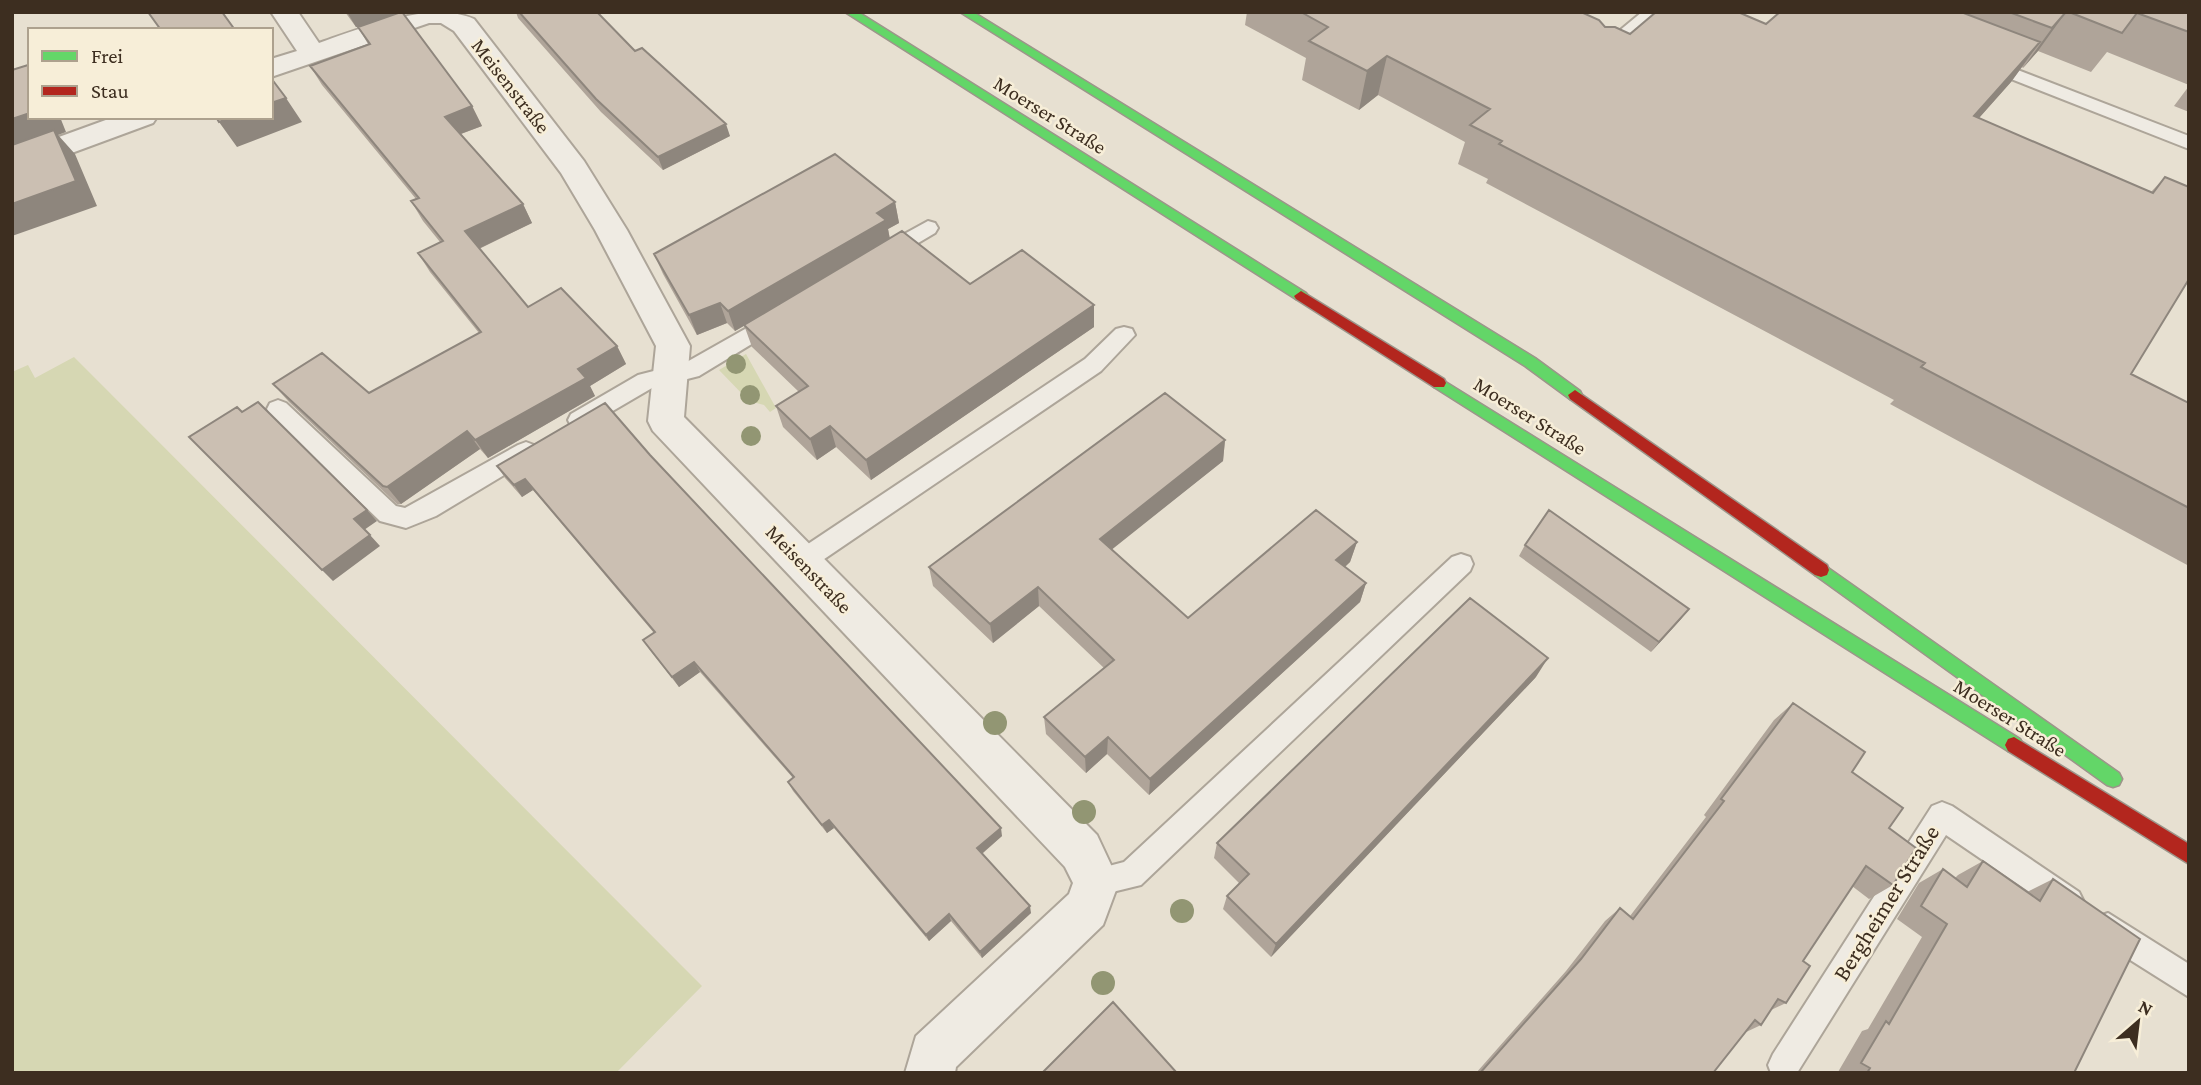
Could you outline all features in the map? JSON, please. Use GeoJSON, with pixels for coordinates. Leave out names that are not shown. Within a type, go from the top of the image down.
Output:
{"type":"FeatureCollection","features":[{"type":"Feature","properties":{"kind":"main road","name":"Moerser Straße"},"geometry":{"type":"LineString","coordinates":[[850,12],[2189,855]]}},
{"type":"Feature","properties":{"kind":"main road","name":"Moerser Straße"},"geometry":{"type":"LineString","coordinates":[[965,12],[1530,362],[2121,785]]}},
{"type":"Feature","properties":{"kind":"street"},"geometry":{"type":"LineString","coordinates":[[273,68],[313,54],[284,12]]}},
{"type":"Feature","properties":{"kind":"street","name":"Meisenstraße"},"geometry":{"type":"LineString","coordinates":[[313,54],[426,15],[447,15],[464,25],[515,89],[586,189],[617,240],[673,346],[666,421],[1081,851],[1096,881]]}},
{"type":"Feature","properties":{"kind":"street"},"geometry":{"type":"LineString","coordinates":[[12,165],[138,119]]}},
{"type":"Feature","properties":{"kind":"street"},"geometry":{"type":"LineString","coordinates":[[930,1073],[934,1054],[1087,909],[1096,881]]}},
{"type":"Feature","properties":{"kind":"lane"},"geometry":{"type":"LineString","coordinates":[[1595,60],[1653,12]]}},
{"type":"Feature","properties":{"kind":"lane"},"geometry":{"type":"LineString","coordinates":[[1969,56],[2189,144]]}},
{"type":"Feature","properties":{"kind":"lane"},"geometry":{"type":"LineString","coordinates":[[869,263],[928,228]]}},
{"type":"Feature","properties":{"kind":"lane"},"geometry":{"type":"LineString","coordinates":[[278,409],[389,514],[407,518],[428,509],[646,381],[691,370],[798,306]]}},
{"type":"Feature","properties":{"kind":"lane"},"geometry":{"type":"LineString","coordinates":[[802,562],[1093,365],[1124,335]]}},
{"type":"Feature","properties":{"kind":"lane"},"geometry":{"type":"LineString","coordinates":[[1096,881],[1131,876],[1461,564]]}},
{"type":"Feature","properties":{"kind":"lane","name":"Bergheimer Straße"},"geometry":{"type":"LineString","coordinates":[[1784,1065],[1942,816],[2189,982]]}},
{"type":"Feature","properties":{"kind":"green space"},"geometry":{"type":"Polygon","coordinates":[[[746,354],[776,408],[770,412],[764,405],[749,401],[719,370],[746,354]]]}},
{"type":"Feature","properties":{"kind":"green space"},"geometry":{"type":"Polygon","coordinates":[[[74,357],[702,986],[616,1073],[12,1073],[12,372],[28,365],[35,378],[74,357]]]}},
{"type":"Feature","properties":{"kind":"building"},"geometry":{"type":"Polygon","coordinates":[[[148,12],[222,12],[234,28],[160,28],[148,12]]]}},
{"type":"Feature","properties":{"kind":"building"},"geometry":{"type":"Polygon","coordinates":[[[402,12],[472,106],[445,117],[523,204],[465,231],[528,307],[561,288],[617,346],[578,369],[586,378],[475,440],[467,431],[387,487],[273,384],[322,353],[369,393],[481,332],[418,253],[443,241],[411,201],[419,198],[310,66],[370,44],[358,27],[402,12]]]}},
{"type":"Feature","properties":{"kind":"building"},"geometry":{"type":"Polygon","coordinates":[[[519,12],[597,12],[635,51],[642,48],[726,124],[658,157],[596,99],[519,12]]]}},
{"type":"Feature","properties":{"kind":"building"},"geometry":{"type":"Polygon","coordinates":[[[1301,12],[1581,12],[1599,20],[1605,27],[1615,27],[1630,34],[1656,12],[1738,12],[1766,24],[1780,12],[1961,12],[2040,42],[1974,116],[2153,193],[2165,177],[2189,187],[2189,279],[2131,374],[2189,403],[2189,508],[1921,367],[1925,363],[1499,144],[1502,141],[1470,125],[1490,109],[1387,56],[1367,71],[1309,41],[1328,27],[1301,12]]]}},
{"type":"Feature","properties":{"kind":"building"},"geometry":{"type":"Polygon","coordinates":[[[2009,12],[2066,12],[2052,28],[2009,12]]]}},
{"type":"Feature","properties":{"kind":"building"},"geometry":{"type":"Polygon","coordinates":[[[2069,12],[2189,12],[2189,32],[2137,13],[2122,33],[2069,12]]]}},
{"type":"Feature","properties":{"kind":"building"},"geometry":{"type":"Polygon","coordinates":[[[28,65],[28,114],[12,119],[12,70],[28,65]]]}},
{"type":"Feature","properties":{"kind":"building"},"geometry":{"type":"Polygon","coordinates":[[[273,81],[286,98],[273,102],[273,81]]]}},
{"type":"Feature","properties":{"kind":"building"},"geometry":{"type":"Polygon","coordinates":[[[54,130],[76,181],[12,204],[12,145],[54,130]]]}},
{"type":"Feature","properties":{"kind":"building"},"geometry":{"type":"Polygon","coordinates":[[[835,154],[895,202],[877,213],[886,220],[728,311],[720,303],[689,315],[654,254],[835,154]]]}},
{"type":"Feature","properties":{"kind":"building"},"geometry":{"type":"Polygon","coordinates":[[[902,231],[970,284],[1022,250],[1094,305],[866,460],[830,426],[810,439],[776,406],[808,386],[744,325],[902,231]]]}},
{"type":"Feature","properties":{"kind":"building"},"geometry":{"type":"Polygon","coordinates":[[[1165,393],[1225,440],[1100,539],[1188,618],[1316,510],[1357,542],[1336,560],[1366,583],[1150,779],[1108,737],[1085,757],[1044,717],[1114,660],[1038,587],[990,624],[929,567],[1165,393]]]}},
{"type":"Feature","properties":{"kind":"building"},"geometry":{"type":"Polygon","coordinates":[[[258,402],[367,510],[354,519],[370,535],[322,570],[189,437],[237,407],[242,412],[258,402]]]}},
{"type":"Feature","properties":{"kind":"building"},"geometry":{"type":"Polygon","coordinates":[[[605,403],[650,455],[1001,828],[977,848],[1030,906],[980,952],[949,914],[926,935],[829,820],[822,825],[788,782],[794,777],[694,662],[672,677],[643,640],[655,632],[525,479],[514,485],[497,466],[605,403]]]}},
{"type":"Feature","properties":{"kind":"building"},"geometry":{"type":"Polygon","coordinates":[[[1549,510],[1689,609],[1659,642],[1525,545],[1549,510]]]}},
{"type":"Feature","properties":{"kind":"building"},"geometry":{"type":"Polygon","coordinates":[[[1470,598],[1548,658],[1276,944],[1227,896],[1249,874],[1217,843],[1470,598]]]}},
{"type":"Feature","properties":{"kind":"building"},"geometry":{"type":"Polygon","coordinates":[[[1793,703],[1865,752],[1852,772],[1903,808],[1889,828],[1916,848],[1893,885],[1866,866],[1803,961],[1810,966],[1786,1003],[1778,999],[1761,1025],[1755,1020],[1713,1073],[1480,1073],[1581,959],[1620,908],[1633,919],[1724,801],[1721,799],[1793,703]]]}},
{"type":"Feature","properties":{"kind":"building"},"geometry":{"type":"Polygon","coordinates":[[[1983,861],[2040,901],[2053,879],[2140,939],[2074,1073],[1867,1073],[1870,1068],[1861,1063],[1886,1021],[1889,1024],[1947,924],[1921,906],[1943,869],[1967,887],[1983,861]]]}},
{"type":"Feature","properties":{"kind":"building"},"geometry":{"type":"Polygon","coordinates":[[[1113,1002],[1177,1073],[1042,1073],[1113,1002]]]}},
{"type":"Feature","properties":{"kind":"traffic: fast"},"geometry":{"type":"LineString","coordinates":[[850,12],[1301,296]]}},
{"type":"Feature","properties":{"kind":"traffic: fast"},"geometry":{"type":"LineString","coordinates":[[965,12],[1530,362],[1575,395]]}},
{"type":"Feature","properties":{"kind":"traffic: fast"},"geometry":{"type":"LineString","coordinates":[[1439,383],[2014,745]]}},
{"type":"Feature","properties":{"kind":"traffic: fast"},"geometry":{"type":"LineString","coordinates":[[1821,570],[2113,779]]}},
{"type":"Feature","properties":{"kind":"traffic: jam"},"geometry":{"type":"LineString","coordinates":[[1301,296],[1439,383]]}},
{"type":"Feature","properties":{"kind":"traffic: jam"},"geometry":{"type":"LineString","coordinates":[[1575,395],[1821,570]]}},
{"type":"Feature","properties":{"kind":"traffic: jam"},"geometry":{"type":"LineString","coordinates":[[2014,745],[2189,855]]}}]}
